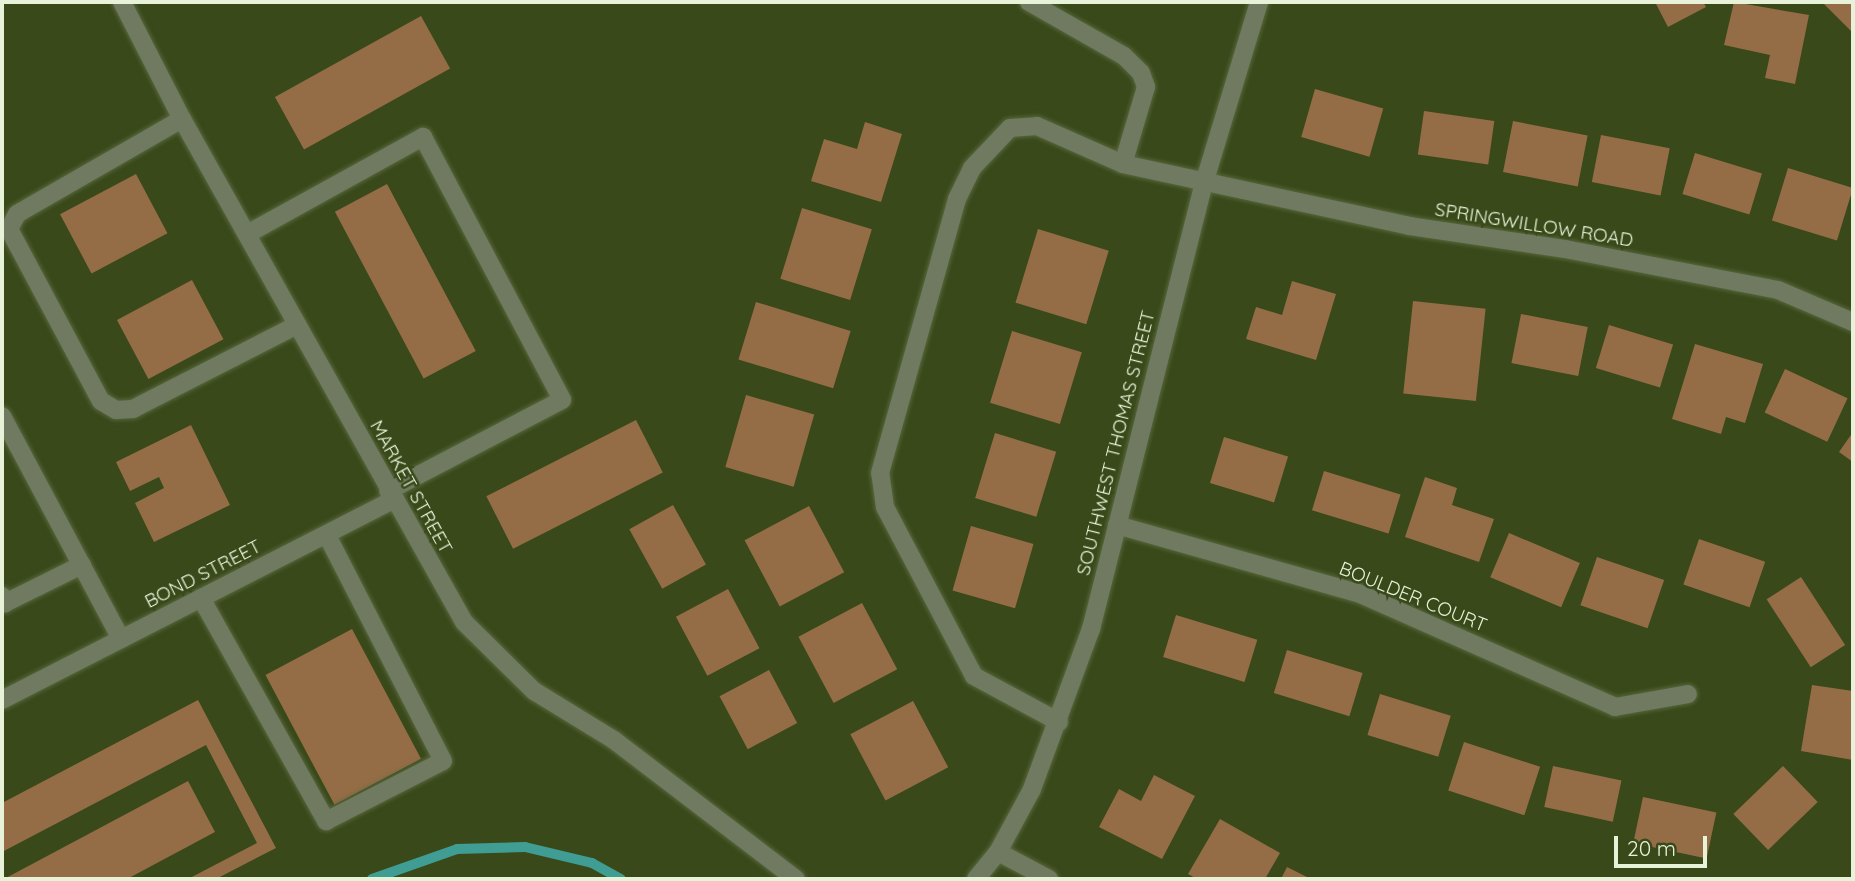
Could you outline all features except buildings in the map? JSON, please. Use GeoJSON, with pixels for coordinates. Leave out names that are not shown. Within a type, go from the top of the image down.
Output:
{"type":"FeatureCollection","features":[{"type":"Feature","properties":{"kind":"street","name":"MARKET STREET"},"geometry":{"type":"LineString","coordinates":[[122,2],[182,119],[249,233],[391,496],[464,622],[534,691],[614,740],[796,879]]}},
{"type":"Feature","properties":{"kind":"street"},"geometry":{"type":"LineString","coordinates":[[1029,2],[1124,56],[1141,73],[1146,87],[1123,164]]}},
{"type":"Feature","properties":{"kind":"street","name":"SOUTHWEST THOMAS STREET"},"geometry":{"type":"LineString","coordinates":[[976,879],[998,852],[1032,789],[1059,722],[1091,629],[1205,180],[1259,2]]}},
{"type":"Feature","properties":{"kind":"street"},"geometry":{"type":"LineString","coordinates":[[182,119],[18,214],[9,229],[101,401],[117,410],[133,410],[297,325]]}},
{"type":"Feature","properties":{"kind":"street","name":"SPRINGWILLOW ROAD"},"geometry":{"type":"LineString","coordinates":[[1059,722],[974,676],[885,507],[880,473],[957,199],[972,168],[1010,128],[1037,125],[1123,164],[1409,226],[1565,249],[1778,290],[1853,322]]}},
{"type":"Feature","properties":{"kind":"street","name":"BOND STREET"},"geometry":{"type":"LineString","coordinates":[[2,700],[327,535],[562,400],[423,136],[249,233]]}},
{"type":"Feature","properties":{"kind":"street"},"geometry":{"type":"LineString","coordinates":[[2,416],[121,639]]}},
{"type":"Feature","properties":{"kind":"street","name":"BOULDER COURT"},"geometry":{"type":"LineString","coordinates":[[1117,525],[1358,593],[1615,707],[1688,694]]}},
{"type":"Feature","properties":{"kind":"street"},"geometry":{"type":"LineString","coordinates":[[201,598],[326,821],[443,761],[327,535]]}},
{"type":"Feature","properties":{"kind":"street"},"geometry":{"type":"LineString","coordinates":[[2,596],[5,603],[82,565]]}},
{"type":"Feature","properties":{"kind":"street"},"geometry":{"type":"LineString","coordinates":[[998,852],[1049,879]]}},
{"type":"Feature","properties":{"kind":"waterway"},"geometry":{"type":"LineString","coordinates":[[372,879],[457,849],[525,847],[592,863],[621,879]]}}]}
